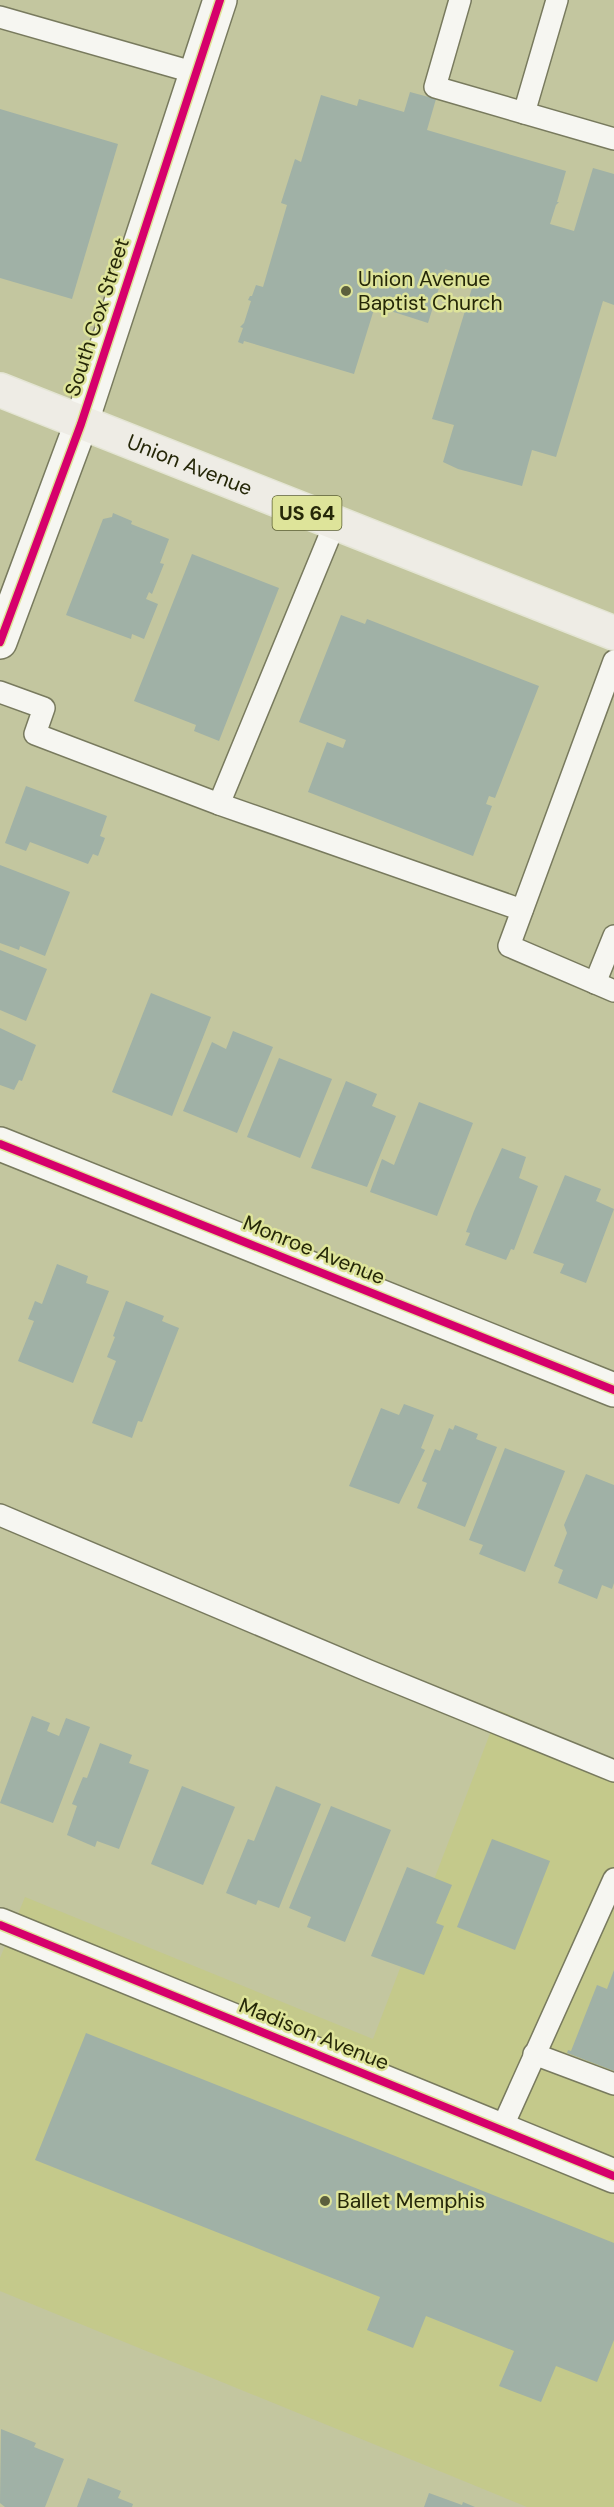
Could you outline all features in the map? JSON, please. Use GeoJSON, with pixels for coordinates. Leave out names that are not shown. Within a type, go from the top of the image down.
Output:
{"type":"FeatureCollection","features":[{"type":"Feature","properties":{"kind":"main road","name":"Union Avenue"},"geometry":{"type":"LineString","coordinates":[[0,390],[81,424],[614,633]]}},
{"type":"Feature","properties":{"kind":"street","name":"South Cox Street"},"geometry":{"type":"LineString","coordinates":[[0,642],[81,424],[220,0]]}},
{"type":"Feature","properties":{"kind":"street","name":"Monroe Avenue"},"geometry":{"type":"LineString","coordinates":[[0,1144],[614,1390]]}},
{"type":"Feature","properties":{"kind":"street","name":"Madison Avenue"},"geometry":{"type":"LineString","coordinates":[[0,1924],[614,2176]]}},
{"type":"Feature","properties":{"kind":"lane"},"geometry":{"type":"LineString","coordinates":[[460,0],[435,87],[613,136]]}},
{"type":"Feature","properties":{"kind":"lane"},"geometry":{"type":"LineString","coordinates":[[524,113],[557,0]]}},
{"type":"Feature","properties":{"kind":"lane"},"geometry":{"type":"LineString","coordinates":[[0,18],[196,73]]}},
{"type":"Feature","properties":{"kind":"lane"},"geometry":{"type":"LineString","coordinates":[[219,804],[335,524]]}},
{"type":"Feature","properties":{"kind":"lane"},"geometry":{"type":"LineString","coordinates":[[614,661],[509,946],[605,987],[614,936]]}},
{"type":"Feature","properties":{"kind":"lane"},"geometry":{"type":"LineString","coordinates":[[0,692],[44,708],[35,734],[219,804],[522,910]]}},
{"type":"Feature","properties":{"kind":"lane"},"geometry":{"type":"LineString","coordinates":[[0,1515],[614,1772]]}},
{"type":"Feature","properties":{"kind":"lane"},"geometry":{"type":"LineString","coordinates":[[501,2130],[614,1879]]}},
{"type":"Feature","properties":{"kind":"lane"},"geometry":{"type":"LineString","coordinates":[[534,2054],[614,2084]]}},
{"type":"Feature","properties":{"kind":"shaded area"},"geometry":{"type":"Polygon","coordinates":[[[499,1710],[614,1762],[614,2507],[527,2507],[0,2291],[0,1958],[25,1897],[373,2039],[499,1710]]]}},
{"type":"Feature","properties":{"kind":"building","name":"Union Avenue Baptist Church"},"geometry":{"type":"Polygon","coordinates":[[[410,92],[436,99],[427,130],[566,171],[557,202],[559,202],[550,224],[574,231],[593,168],[614,174],[614,305],[603,301],[556,457],[532,450],[522,486],[458,469],[443,462],[454,425],[432,419],[475,278],[445,269],[428,323],[375,306],[354,374],[244,341],[243,344],[238,342],[243,328],[240,327],[244,323],[251,301],[248,300],[256,285],[263,287],[287,205],[281,203],[295,159],[301,162],[321,95],[357,106],[359,99],[404,112],[410,92]]]}},
{"type":"Feature","properties":{"kind":"building"},"geometry":{"type":"Polygon","coordinates":[[[0,109],[118,144],[72,299],[0,278],[0,109]]]}},
{"type":"Feature","properties":{"kind":"building"},"geometry":{"type":"Polygon","coordinates":[[[113,513],[132,521],[131,524],[169,539],[160,563],[164,564],[152,594],[149,592],[146,599],[158,604],[144,639],[132,634],[131,639],[66,615],[103,519],[112,517],[113,513]]]}},
{"type":"Feature","properties":{"kind":"building"},"geometry":{"type":"Polygon","coordinates":[[[192,554],[279,588],[219,741],[194,731],[196,725],[134,701],[192,554]]]}},
{"type":"Feature","properties":{"kind":"building"},"geometry":{"type":"Polygon","coordinates":[[[341,615],[365,624],[367,619],[539,686],[495,798],[489,796],[486,804],[492,806],[473,856],[308,792],[327,742],[343,748],[346,740],[299,722],[341,615]]]}},
{"type":"Feature","properties":{"kind":"building"},"geometry":{"type":"Polygon","coordinates":[[[26,786],[107,816],[100,836],[105,838],[98,856],[93,854],[88,864],[30,842],[26,851],[5,843],[26,786]]]}},
{"type":"Feature","properties":{"kind":"building"},"geometry":{"type":"Polygon","coordinates":[[[0,865],[70,892],[45,956],[20,946],[19,950],[0,943],[0,865]]]}},
{"type":"Feature","properties":{"kind":"building"},"geometry":{"type":"Polygon","coordinates":[[[0,950],[47,969],[26,1021],[0,1010],[0,950]]]}},
{"type":"Feature","properties":{"kind":"building"},"geometry":{"type":"Polygon","coordinates":[[[151,993],[211,1017],[172,1116],[112,1092],[151,993]]]}},
{"type":"Feature","properties":{"kind":"building"},"geometry":{"type":"Polygon","coordinates":[[[0,1028],[36,1045],[22,1081],[19,1080],[14,1090],[0,1085],[0,1028]]]}},
{"type":"Feature","properties":{"kind":"building"},"geometry":{"type":"Polygon","coordinates":[[[233,1031],[273,1047],[237,1133],[183,1111],[212,1042],[226,1049],[233,1031]]]}},
{"type":"Feature","properties":{"kind":"building"},"geometry":{"type":"Polygon","coordinates":[[[279,1058],[332,1079],[300,1158],[247,1137],[279,1058]]]}},
{"type":"Feature","properties":{"kind":"building"},"geometry":{"type":"Polygon","coordinates":[[[346,1081],[377,1094],[372,1106],[396,1116],[367,1187],[311,1168],[346,1081]]]}},
{"type":"Feature","properties":{"kind":"building"},"geometry":{"type":"Polygon","coordinates":[[[419,1102],[473,1123],[437,1216],[370,1192],[382,1159],[394,1165],[419,1102]]]}},
{"type":"Feature","properties":{"kind":"building"},"geometry":{"type":"Polygon","coordinates":[[[502,1148],[526,1157],[519,1178],[538,1186],[514,1250],[511,1249],[506,1260],[465,1245],[470,1233],[466,1232],[474,1211],[502,1148]]]}},
{"type":"Feature","properties":{"kind":"building"},"geometry":{"type":"Polygon","coordinates":[[[565,1175],[601,1189],[596,1201],[614,1209],[586,1283],[560,1273],[564,1264],[533,1253],[565,1175]]]}},
{"type":"Feature","properties":{"kind":"building"},"geometry":{"type":"Polygon","coordinates":[[[57,1264],[88,1276],[86,1283],[109,1291],[73,1383],[18,1361],[34,1321],[28,1319],[35,1301],[42,1304],[57,1264]]]}},
{"type":"Feature","properties":{"kind":"building"},"geometry":{"type":"Polygon","coordinates":[[[126,1301],[164,1316],[162,1321],[179,1328],[142,1422],[138,1421],[132,1438],[92,1423],[116,1361],[107,1357],[126,1301]]]}},
{"type":"Feature","properties":{"kind":"building"},"geometry":{"type":"Polygon","coordinates":[[[404,1404],[434,1415],[421,1448],[425,1450],[399,1504],[349,1486],[381,1408],[399,1415],[404,1404]]]}},
{"type":"Feature","properties":{"kind":"building"},"geometry":{"type":"Polygon","coordinates":[[[455,1425],[478,1434],[476,1439],[497,1447],[465,1527],[417,1508],[427,1483],[422,1481],[435,1449],[440,1451],[449,1428],[453,1430],[455,1425]]]}},
{"type":"Feature","properties":{"kind":"building"},"geometry":{"type":"Polygon","coordinates":[[[505,1448],[565,1471],[525,1572],[479,1554],[483,1545],[469,1540],[505,1448]]]}},
{"type":"Feature","properties":{"kind":"building"},"geometry":{"type":"Polygon","coordinates":[[[586,1474],[614,1485],[614,1583],[612,1589],[602,1585],[597,1599],[558,1583],[563,1570],[554,1566],[567,1533],[564,1525],[586,1474]]]}},
{"type":"Feature","properties":{"kind":"building"},"geometry":{"type":"Polygon","coordinates":[[[32,1716],[50,1723],[47,1731],[59,1736],[66,1718],[90,1727],[53,1823],[0,1803],[32,1716]]]}},
{"type":"Feature","properties":{"kind":"building"},"geometry":{"type":"Polygon","coordinates":[[[100,1743],[132,1755],[129,1763],[149,1770],[119,1849],[97,1841],[95,1847],[67,1835],[77,1806],[72,1804],[83,1777],[87,1778],[100,1743]]]}},
{"type":"Feature","properties":{"kind":"building"},"geometry":{"type":"Polygon","coordinates":[[[182,1786],[235,1807],[203,1885],[151,1864],[182,1786]]]}},
{"type":"Feature","properties":{"kind":"building"},"geometry":{"type":"Polygon","coordinates":[[[276,1786],[321,1804],[279,1908],[258,1900],[256,1905],[226,1893],[248,1839],[254,1841],[276,1786]]]}},
{"type":"Feature","properties":{"kind":"building"},"geometry":{"type":"Polygon","coordinates":[[[331,1806],[391,1830],[345,1942],[307,1927],[311,1917],[289,1908],[331,1806]]]}},
{"type":"Feature","properties":{"kind":"building"},"geometry":{"type":"Polygon","coordinates":[[[492,1839],[550,1861],[515,1950],[457,1927],[492,1839]]]}},
{"type":"Feature","properties":{"kind":"building"},"geometry":{"type":"Polygon","coordinates":[[[407,1867],[452,1885],[436,1923],[444,1926],[424,1975],[371,1956],[407,1867]]]}},
{"type":"Feature","properties":{"kind":"building"},"geometry":{"type":"Polygon","coordinates":[[[614,1970],[614,2071],[567,2053],[568,2050],[571,2051],[597,1985],[607,1989],[614,1970]]]}},
{"type":"Feature","properties":{"kind":"building","name":"Ballet Memphis"},"geometry":{"type":"Polygon","coordinates":[[[86,2033],[614,2243],[614,2340],[597,2382],[556,2366],[541,2402],[499,2386],[514,2351],[426,2316],[413,2348],[367,2330],[380,2297],[35,2160],[86,2033]]]}},
{"type":"Feature","properties":{"kind":"building"},"geometry":{"type":"Polygon","coordinates":[[[1,2429],[36,2443],[34,2447],[64,2459],[45,2507],[5,2507],[0,2503],[1,2429]]]}},
{"type":"Feature","properties":{"kind":"building"},"geometry":{"type":"Polygon","coordinates":[[[88,2478],[121,2491],[118,2498],[133,2504],[132,2507],[77,2507],[88,2478]]]}},
{"type":"Feature","properties":{"kind":"building"},"geometry":{"type":"Polygon","coordinates":[[[429,2493],[462,2505],[463,2502],[475,2507],[424,2507],[429,2493]]]}},
{"type":"Feature","properties":{"kind":"cycle path"},"geometry":{"type":"LineString","coordinates":[[0,642],[81,424],[220,0]]}},
{"type":"Feature","properties":{"kind":"cycle path"},"geometry":{"type":"LineString","coordinates":[[0,1144],[614,1390]]}},
{"type":"Feature","properties":{"kind":"cycle path"},"geometry":{"type":"LineString","coordinates":[[0,1925],[614,2176]]}},
{"type":"Feature","properties":{"kind":"place","name":"Union Avenue Baptist Church"},"geometry":{"type":"Point","coordinates":[346,291]}},
{"type":"Feature","properties":{"kind":"place","name":"Ballet Memphis"},"geometry":{"type":"Point","coordinates":[325,2201]}}]}
